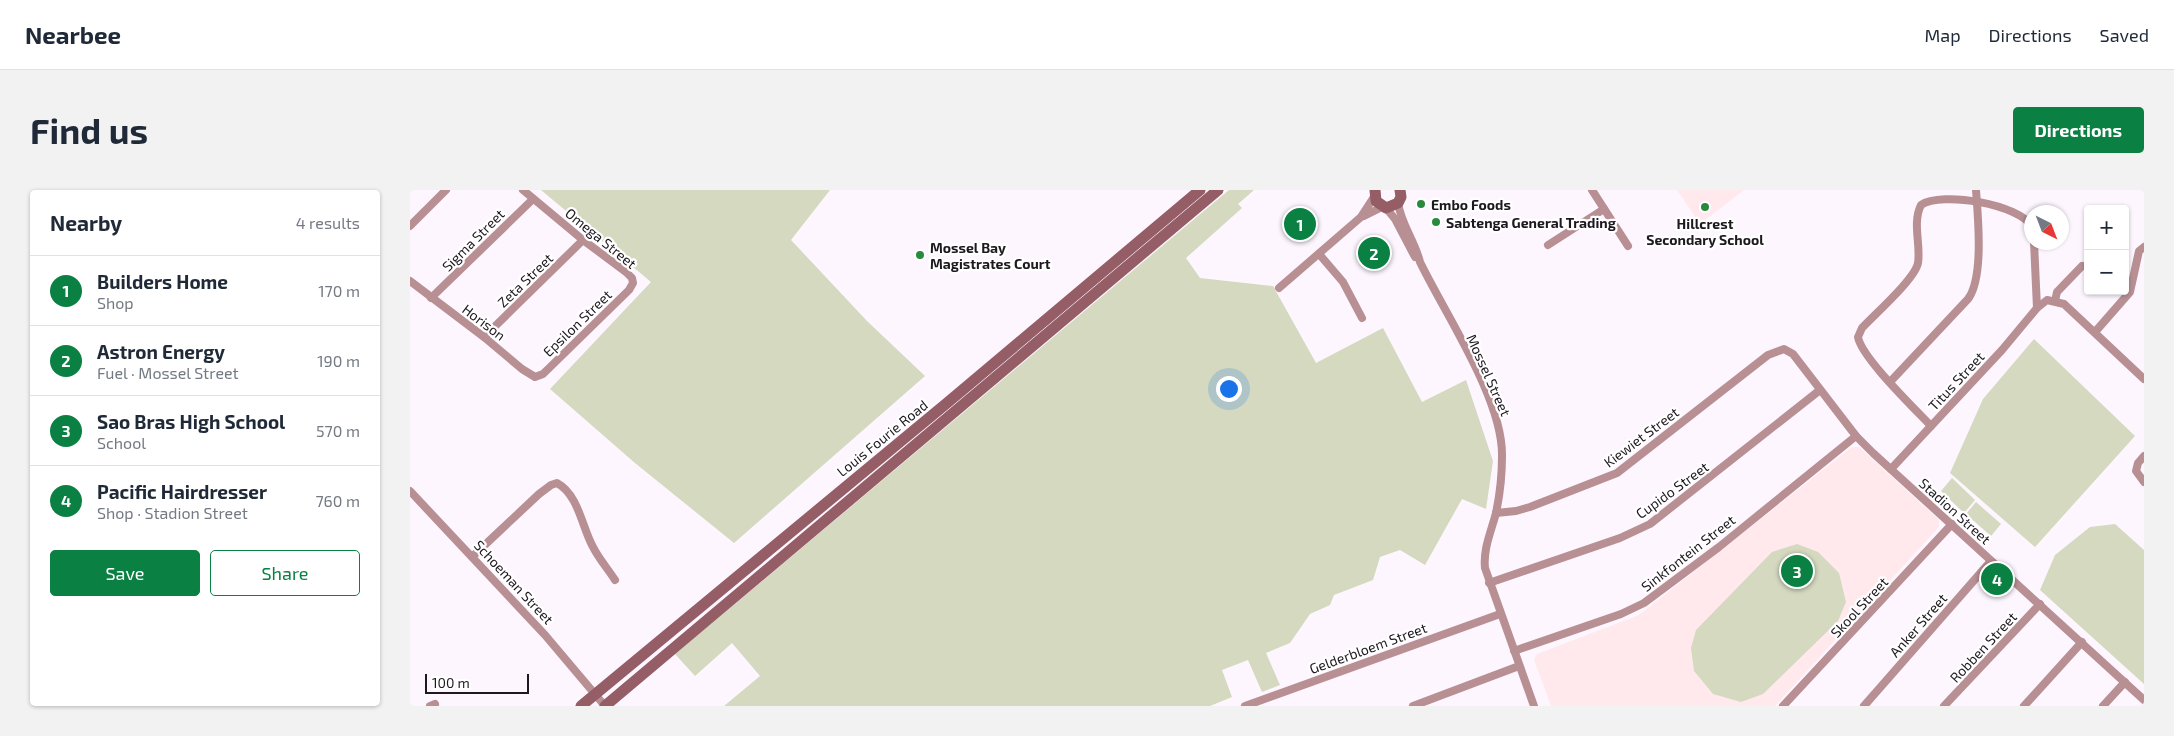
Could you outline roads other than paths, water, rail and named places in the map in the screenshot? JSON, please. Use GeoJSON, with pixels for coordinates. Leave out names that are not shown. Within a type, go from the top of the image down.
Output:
{"type":"FeatureCollection","features":[{"type":"Feature","properties":{"kind":"main road","name":"Louis Fourie Road"},"geometry":{"type":"LineString","coordinates":[[581,706],[948,403],[1200,190]]}},
{"type":"Feature","properties":{"kind":"main road","name":"Louis Fourie Road"},"geometry":{"type":"LineString","coordinates":[[605,706],[1218,190]]}},
{"type":"Feature","properties":{"kind":"main road"},"geometry":{"type":"LineString","coordinates":[[1375,193],[1384,207],[1398,203],[1400,190]]}},
{"type":"Feature","properties":{"kind":"street"},"geometry":{"type":"LineString","coordinates":[[410,226],[446,190]]}},
{"type":"Feature","properties":{"kind":"street","name":"Omega Street"},"geometry":{"type":"LineString","coordinates":[[523,190],[632,278],[632,286],[629,290]]}},
{"type":"Feature","properties":{"kind":"street"},"geometry":{"type":"LineString","coordinates":[[1592,190],[1628,246]]}},
{"type":"Feature","properties":{"kind":"street"},"geometry":{"type":"LineString","coordinates":[[1890,382],[1968,299],[1974,289],[1977,272],[1976,190]]}},
{"type":"Feature","properties":{"kind":"street"},"geometry":{"type":"LineString","coordinates":[[1361,217],[1375,193]]}},
{"type":"Feature","properties":{"kind":"street","name":"Sigma Street"},"geometry":{"type":"LineString","coordinates":[[431,298],[533,198]]}},
{"type":"Feature","properties":{"kind":"street"},"geometry":{"type":"LineString","coordinates":[[1931,426],[1890,382],[1862,347],[1858,337],[1862,328],[1907,280],[1918,265],[1918,214],[1921,205],[1933,200],[1977,202],[2024,219]]}},
{"type":"Feature","properties":{"kind":"street"},"geometry":{"type":"LineString","coordinates":[[1398,203],[1401,218],[1420,262]]}},
{"type":"Feature","properties":{"kind":"street"},"geometry":{"type":"LineString","coordinates":[[1279,288],[1361,217],[1384,207],[1395,219],[1412,252],[1420,262]]}},
{"type":"Feature","properties":{"kind":"street"},"geometry":{"type":"LineString","coordinates":[[1548,245],[1604,209]]}},
{"type":"Feature","properties":{"kind":"street","name":"Zeta Street"},"geometry":{"type":"LineString","coordinates":[[484,337],[583,240]]}},
{"type":"Feature","properties":{"kind":"street"},"geometry":{"type":"LineString","coordinates":[[2095,332],[2130,292],[2142,248]]}},
{"type":"Feature","properties":{"kind":"street"},"geometry":{"type":"LineString","coordinates":[[2034,250],[2037,308]]}},
{"type":"Feature","properties":{"kind":"street"},"geometry":{"type":"LineString","coordinates":[[1319,254],[1343,282],[1362,318]]}},
{"type":"Feature","properties":{"kind":"street","name":"Mossel Street"},"geometry":{"type":"LineString","coordinates":[[1420,262],[1484,387],[1499,428],[1502,442],[1501,476],[1496,512],[1484,559],[1489,583],[1534,706]]}},
{"type":"Feature","properties":{"kind":"street"},"geometry":{"type":"LineString","coordinates":[[2082,266],[2057,292],[2055,300],[2068,307],[2144,379]]}},
{"type":"Feature","properties":{"kind":"street","name":"Horison"},"geometry":{"type":"LineString","coordinates":[[410,281],[484,337],[530,375],[538,377],[543,374]]}},
{"type":"Feature","properties":{"kind":"street","name":"Epsilon Street"},"geometry":{"type":"LineString","coordinates":[[543,374],[629,290]]}},
{"type":"Feature","properties":{"kind":"street","name":"Titus Street"},"geometry":{"type":"LineString","coordinates":[[1891,469],[2037,308],[2047,300],[2055,300]]}},
{"type":"Feature","properties":{"kind":"street","name":"Kiewiet Street"},"geometry":{"type":"LineString","coordinates":[[1496,512],[1530,507],[1618,474],[1768,355],[1784,349]]}},
{"type":"Feature","properties":{"kind":"street","name":"Stadion Street"},"geometry":{"type":"LineString","coordinates":[[1784,349],[1793,354],[1856,436],[2144,700]]}},
{"type":"Feature","properties":{"kind":"street"},"geometry":{"type":"LineString","coordinates":[[2138,372],[2144,366]]}},
{"type":"Feature","properties":{"kind":"street","name":"Cupido Street"},"geometry":{"type":"LineString","coordinates":[[1489,583],[1620,538],[1650,524],[1820,390]]}},
{"type":"Feature","properties":{"kind":"street","name":"Sinkfontein Street"},"geometry":{"type":"LineString","coordinates":[[1514,651],[1621,614],[1644,603],[1856,436]]}},
{"type":"Feature","properties":{"kind":"street"},"geometry":{"type":"LineString","coordinates":[[2144,456],[2138,463],[2137,474],[2144,482]]}},
{"type":"Feature","properties":{"kind":"street"},"geometry":{"type":"LineString","coordinates":[[473,556],[539,494],[551,485],[558,484],[565,489],[572,499],[593,547],[615,580]]}},
{"type":"Feature","properties":{"kind":"street","name":"Schoeman Street"},"geometry":{"type":"LineString","coordinates":[[410,491],[473,556],[545,635],[605,706]]}},
{"type":"Feature","properties":{"kind":"street","name":"Skool Street"},"geometry":{"type":"LineString","coordinates":[[1783,706],[1952,524]]}},
{"type":"Feature","properties":{"kind":"street","name":"Anker Street"},"geometry":{"type":"LineString","coordinates":[[1864,706],[1991,561]]}},
{"type":"Feature","properties":{"kind":"street","name":"Robben Street"},"geometry":{"type":"LineString","coordinates":[[1944,706],[2040,604]]}},
{"type":"Feature","properties":{"kind":"street","name":"Gelderbloem Street"},"geometry":{"type":"LineString","coordinates":[[1245,706],[1500,614]]}},
{"type":"Feature","properties":{"kind":"street"},"geometry":{"type":"LineString","coordinates":[[2024,706],[2082,642]]}},
{"type":"Feature","properties":{"kind":"street"},"geometry":{"type":"LineString","coordinates":[[1413,706],[1519,666]]}},
{"type":"Feature","properties":{"kind":"street"},"geometry":{"type":"LineString","coordinates":[[2103,706],[2125,682]]}},
{"type":"Feature","properties":{"kind":"place","name":"Embo Foods"},"geometry":{"type":"Point","coordinates":[1421,204]}},
{"type":"Feature","properties":{"kind":"place","name":"Hillcrest Secondary School"},"geometry":{"type":"Point","coordinates":[1705,207]}},
{"type":"Feature","properties":{"kind":"place","name":"Sabtenga General Trading"},"geometry":{"type":"Point","coordinates":[1436,222]}},
{"type":"Feature","properties":{"kind":"place","name":"Builders Home"},"geometry":{"type":"Point","coordinates":[1300,224]}},
{"type":"Feature","properties":{"kind":"place","name":"Astron Energy"},"geometry":{"type":"Point","coordinates":[1374,253]}},
{"type":"Feature","properties":{"kind":"place","name":"Mossel Bay Magistrates Court"},"geometry":{"type":"Point","coordinates":[920,255]}},
{"type":"Feature","properties":{"kind":"place","name":"Sao Bras High School"},"geometry":{"type":"Point","coordinates":[1797,571]}},
{"type":"Feature","properties":{"kind":"place","name":"Pacific Hairdresser"},"geometry":{"type":"Point","coordinates":[1997,579]}}]}
